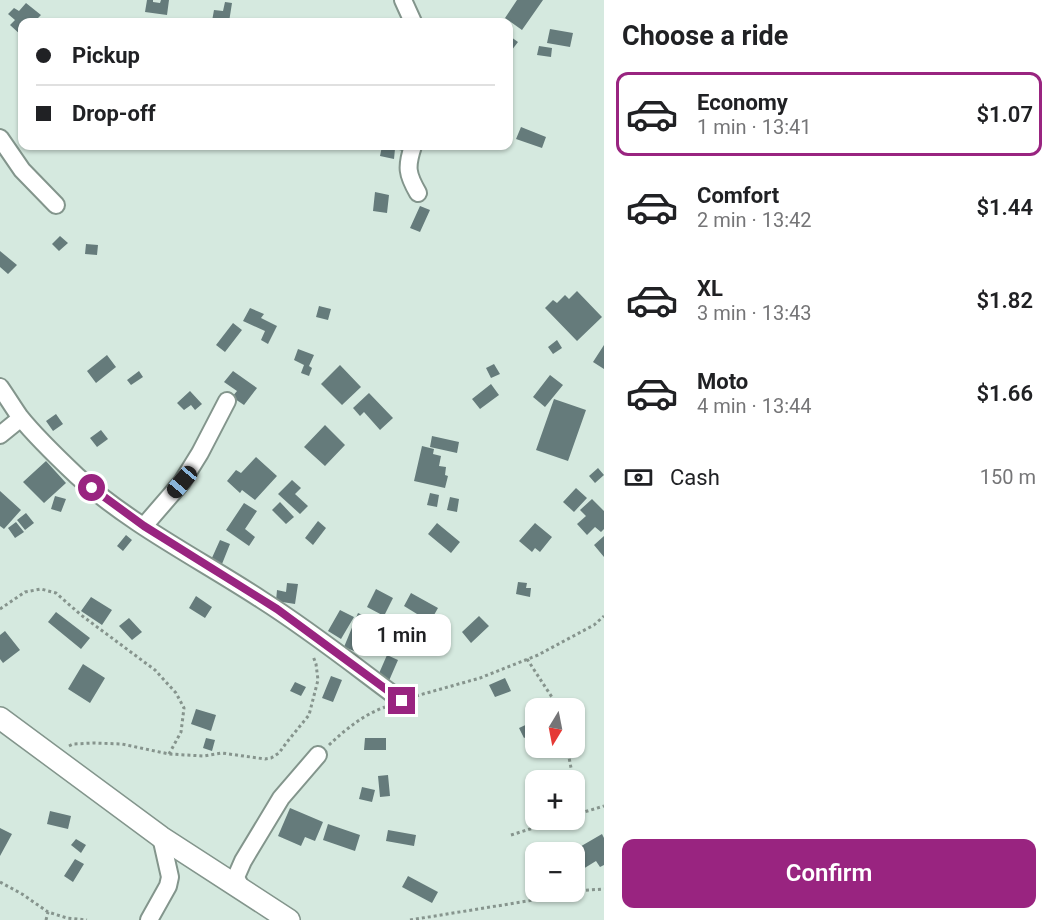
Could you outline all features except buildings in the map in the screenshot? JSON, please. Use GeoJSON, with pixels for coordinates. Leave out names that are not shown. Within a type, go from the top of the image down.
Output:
{"type":"FeatureCollection","features":[{"type":"Feature","properties":{"kind":"street"},"geometry":{"type":"LineString","coordinates":[[403,0],[411,18]]}},
{"type":"Feature","properties":{"kind":"street"},"geometry":{"type":"LineString","coordinates":[[0,138],[22,170],[56,205]]}},
{"type":"Feature","properties":{"kind":"street"},"geometry":{"type":"LineString","coordinates":[[411,150],[408,168],[410,179],[418,193]]}},
{"type":"Feature","properties":{"kind":"street"},"geometry":{"type":"LineString","coordinates":[[0,387],[21,418],[78,477],[106,499],[144,526],[263,600],[402,701]]}},
{"type":"Feature","properties":{"kind":"street"},"geometry":{"type":"LineString","coordinates":[[144,526],[182,482],[227,401]]}},
{"type":"Feature","properties":{"kind":"street"},"geometry":{"type":"LineString","coordinates":[[0,435],[21,418]]}},
{"type":"Feature","properties":{"kind":"street"},"geometry":{"type":"LineString","coordinates":[[0,718],[161,837],[289,920]]}},
{"type":"Feature","properties":{"kind":"street"},"geometry":{"type":"LineString","coordinates":[[242,890],[236,877],[243,861],[281,798],[318,755]]}},
{"type":"Feature","properties":{"kind":"street"},"geometry":{"type":"LineString","coordinates":[[149,920],[168,886],[170,877],[161,837]]}},
{"type":"Feature","properties":{"kind":"path"},"geometry":{"type":"LineString","coordinates":[[0,609],[24,592],[41,588],[56,593],[81,615],[155,670],[176,693],[184,708],[180,732],[169,754]]}},
{"type":"Feature","properties":{"kind":"path"},"geometry":{"type":"LineString","coordinates":[[318,755],[344,731],[370,712],[480,678],[538,655],[594,625],[604,616]]}},
{"type":"Feature","properties":{"kind":"path"},"geometry":{"type":"LineString","coordinates":[[52,756],[58,750],[73,744],[94,743],[122,744],[169,754],[204,756],[222,753],[271,758],[279,753],[309,715],[318,680],[316,664],[303,628]]}},
{"type":"Feature","properties":{"kind":"path"},"geometry":{"type":"LineString","coordinates":[[527,659],[552,698]]}},
{"type":"Feature","properties":{"kind":"path"},"geometry":{"type":"LineString","coordinates":[[585,812],[604,806]]}},
{"type":"Feature","properties":{"kind":"path"},"geometry":{"type":"LineString","coordinates":[[511,836],[529,830]]}},
{"type":"Feature","properties":{"kind":"path"},"geometry":{"type":"LineString","coordinates":[[0,882],[48,912],[67,918],[87,920]]}},
{"type":"Feature","properties":{"kind":"path"},"geometry":{"type":"LineString","coordinates":[[585,890],[604,889]]}},
{"type":"Feature","properties":{"kind":"path"},"geometry":{"type":"LineString","coordinates":[[410,920],[525,901]]}},
{"type":"Feature","properties":{"kind":"path"},"geometry":{"type":"LineString","coordinates":[[46,920],[48,912]]}},
{"type":"Feature","properties":{"kind":"route"},"geometry":{"type":"LineString","coordinates":[[92,488],[144,526],[277,609],[402,701]]}}]}
